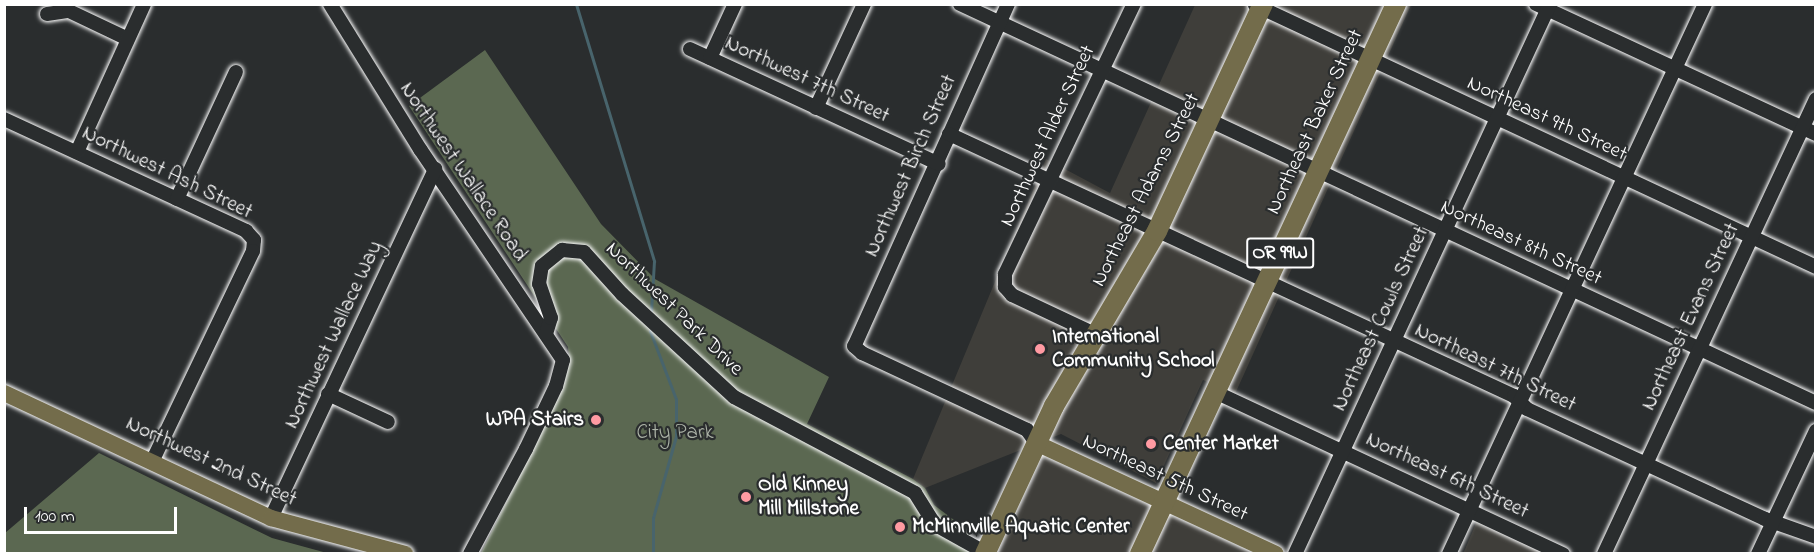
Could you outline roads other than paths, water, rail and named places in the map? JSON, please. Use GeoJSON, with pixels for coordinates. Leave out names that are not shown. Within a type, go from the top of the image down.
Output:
{"type":"FeatureCollection","features":[{"type":"Feature","properties":{"kind":"highway","name":"Northeast Baker Street"},"geometry":{"type":"LineString","coordinates":[[1140,554],[1396,4]]}},
{"type":"Feature","properties":{"kind":"highway","name":"Northeast Adams Street"},"geometry":{"type":"LineString","coordinates":[[986,553],[1036,443],[1070,376],[1097,335],[1157,231],[1259,6]]}},
{"type":"Feature","properties":{"kind":"main road","name":"Northwest 2nd Street"},"geometry":{"type":"LineString","coordinates":[[4,393],[153,460],[271,518],[405,554]]}},
{"type":"Feature","properties":{"kind":"main road","name":"Northeast 5th Street"},"geometry":{"type":"LineString","coordinates":[[1036,443],[1275,554]]}},
{"type":"Feature","properties":{"kind":"street"},"geometry":{"type":"LineString","coordinates":[[77,152],[144,4]]}},
{"type":"Feature","properties":{"kind":"street","name":"Northwest Wallace Road"},"geometry":{"type":"LineString","coordinates":[[330,4],[435,170],[563,360],[556,386],[526,449],[470,554]]}},
{"type":"Feature","properties":{"kind":"street"},"geometry":{"type":"LineString","coordinates":[[710,58],[735,4]]}},
{"type":"Feature","properties":{"kind":"street"},"geometry":{"type":"LineString","coordinates":[[816,108],[864,4]]}},
{"type":"Feature","properties":{"kind":"street","name":"Northeast 8th Street"},"geometry":{"type":"LineString","coordinates":[[960,4],[1815,403]]}},
{"type":"Feature","properties":{"kind":"street","name":"Northwest Birch Street"},"geometry":{"type":"LineString","coordinates":[[1008,4],[939,164],[854,346],[862,353],[1027,430],[1036,443]]}},
{"type":"Feature","properties":{"kind":"street","name":"Northwest Alder Street"},"geometry":{"type":"LineString","coordinates":[[1097,335],[1012,295],[1005,287],[1005,274],[1134,4]]}},
{"type":"Feature","properties":{"kind":"street"},"geometry":{"type":"LineString","coordinates":[[1449,554],[1705,4]]}},
{"type":"Feature","properties":{"kind":"street","name":"Northeast 9th Street"},"geometry":{"type":"LineString","coordinates":[[1259,6],[1815,267]]}},
{"type":"Feature","properties":{"kind":"street"},"geometry":{"type":"LineString","coordinates":[[1544,6],[1815,134]]}},
{"type":"Feature","properties":{"kind":"street","name":"Northeast Cowls Street"},"geometry":{"type":"LineString","coordinates":[[1295,554],[1497,118],[1544,6]]}},
{"type":"Feature","properties":{"kind":"street"},"geometry":{"type":"LineString","coordinates":[[47,14],[69,11],[128,39]]}},
{"type":"Feature","properties":{"kind":"street","name":"Northwest 7th Street"},"geometry":{"type":"LineString","coordinates":[[690,49],[939,164]]}},
{"type":"Feature","properties":{"kind":"street"},"geometry":{"type":"LineString","coordinates":[[177,199],[236,72]]}},
{"type":"Feature","properties":{"kind":"street","name":"Northeast Evans Street"},"geometry":{"type":"LineString","coordinates":[[1604,554],[1815,99]]}},
{"type":"Feature","properties":{"kind":"street","name":"Northwest Ash Street"},"geometry":{"type":"LineString","coordinates":[[4,119],[246,231],[254,240],[253,251],[153,460]]}},
{"type":"Feature","properties":{"kind":"street"},"geometry":{"type":"LineString","coordinates":[[950,134],[1157,231]]}},
{"type":"Feature","properties":{"kind":"street","name":"Northwest Wallace Way"},"geometry":{"type":"LineString","coordinates":[[271,518],[435,170]]}},
{"type":"Feature","properties":{"kind":"street","name":"Northeast 7th Street"},"geometry":{"type":"LineString","coordinates":[[1157,231],[1394,341],[1646,463],[1815,537]]}},
{"type":"Feature","properties":{"kind":"street","name":"Northwest Park Drive"},"geometry":{"type":"LineString","coordinates":[[546,334],[551,318],[539,284],[542,266],[562,250],[584,252],[628,300],[734,397],[915,493],[934,524],[986,553]]}},
{"type":"Feature","properties":{"kind":"street","name":"Northeast 6th Street"},"geometry":{"type":"LineString","coordinates":[[1215,392],[1563,554]]}},
{"type":"Feature","properties":{"kind":"street"},"geometry":{"type":"LineString","coordinates":[[328,394],[388,422]]}},
{"type":"Feature","properties":{"kind":"street"},"geometry":{"type":"LineString","coordinates":[[1758,554],[1815,431]]}},
{"type":"Feature","properties":{"kind":"waterway"},"geometry":{"type":"LineString","coordinates":[[576,4],[654,261],[651,311]]}},
{"type":"Feature","properties":{"kind":"waterway"},"geometry":{"type":"LineString","coordinates":[[650,331],[676,399],[676,436],[653,518],[653,554]]}},
{"type":"Feature","properties":{"kind":"place","name":"International Community School"},"geometry":{"type":"Point","coordinates":[1040,349]}},
{"type":"Feature","properties":{"kind":"place","name":"WPA Stairs"},"geometry":{"type":"Point","coordinates":[596,420]}},
{"type":"Feature","properties":{"kind":"place","name":"Center Market"},"geometry":{"type":"Point","coordinates":[1151,444]}},
{"type":"Feature","properties":{"kind":"place","name":"Old Kinney Mill Millstone"},"geometry":{"type":"Point","coordinates":[746,497]}},
{"type":"Feature","properties":{"kind":"place","name":"McMinnville Aquatic Center"},"geometry":{"type":"Point","coordinates":[900,527]}},
{"type":"Feature","properties":{"kind":"park label","name":"City Park"},"geometry":{"type":"Point","coordinates":[675,433]}}]}
